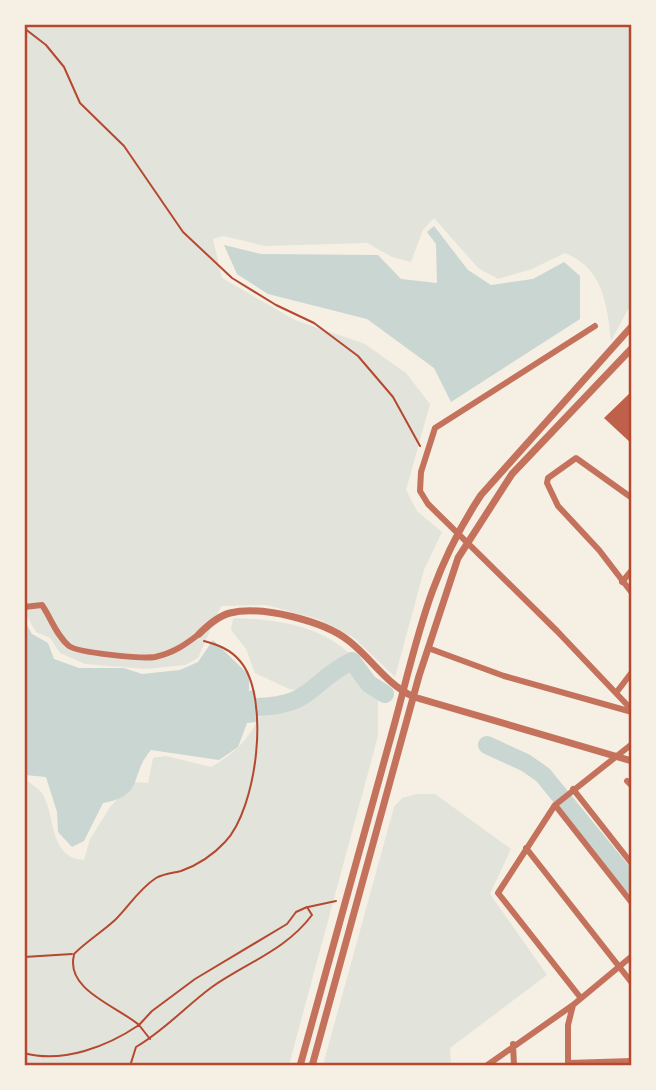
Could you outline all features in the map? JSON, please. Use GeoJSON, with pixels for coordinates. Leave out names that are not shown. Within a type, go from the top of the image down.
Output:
{"type":"FeatureCollection","features":[{"type":"Feature","properties":{"kind":"street"},"geometry":{"type":"LineString","coordinates":[[594,326],[435,428],[426,456],[420,491],[436,512],[632,711]]}},
{"type":"Feature","properties":{"kind":"street"},"geometry":{"type":"LineString","coordinates":[[300,1066],[426,602],[462,524],[506,465],[593,373],[632,326]]}},
{"type":"Feature","properties":{"kind":"street"},"geometry":{"type":"LineString","coordinates":[[312,1066],[428,648],[458,558],[512,474],[632,348]]}},
{"type":"Feature","properties":{"kind":"street"},"geometry":{"type":"LineString","coordinates":[[632,498],[576,458],[548,478],[547,483],[558,506],[599,550],[632,593]]}},
{"type":"Feature","properties":{"kind":"street"},"geometry":{"type":"LineString","coordinates":[[622,582],[632,570]]}},
{"type":"Feature","properties":{"kind":"street"},"geometry":{"type":"LineString","coordinates":[[24,607],[41,605],[58,635],[71,648],[96,655],[114,653],[152,658],[174,651],[216,619],[231,613],[250,611],[323,625],[348,640],[401,691],[414,697],[632,761]]}},
{"type":"Feature","properties":{"kind":"street"},"geometry":{"type":"LineString","coordinates":[[428,648],[504,676],[632,711]]}},
{"type":"Feature","properties":{"kind":"street"},"geometry":{"type":"LineString","coordinates":[[616,693],[632,672]]}},
{"type":"Feature","properties":{"kind":"street"},"geometry":{"type":"LineString","coordinates":[[580,997],[498,893],[556,805],[632,744]]}},
{"type":"Feature","properties":{"kind":"street"},"geometry":{"type":"LineString","coordinates":[[573,789],[632,864]]}},
{"type":"Feature","properties":{"kind":"street"},"geometry":{"type":"LineString","coordinates":[[556,805],[632,903]]}},
{"type":"Feature","properties":{"kind":"street"},"geometry":{"type":"LineString","coordinates":[[526,848],[632,983]]}},
{"type":"Feature","properties":{"kind":"street"},"geometry":{"type":"LineString","coordinates":[[486,1066],[513,1044],[573,1005],[632,956]]}},
{"type":"Feature","properties":{"kind":"street"},"geometry":{"type":"LineString","coordinates":[[573,1005],[568,1025],[568,1064],[620,1064],[632,1061]]}},
{"type":"Feature","properties":{"kind":"street"},"geometry":{"type":"LineString","coordinates":[[513,1044],[514,1066]]}},
{"type":"Feature","properties":{"kind":"path"},"geometry":{"type":"LineString","coordinates":[[24,28],[46,45],[64,66],[80,103],[124,146],[183,232],[232,278],[276,305],[314,323],[358,356],[393,397],[426,456]]}},
{"type":"Feature","properties":{"kind":"path"},"geometry":{"type":"LineString","coordinates":[[24,957],[74,954],[115,920],[140,891],[157,877],[203,861],[226,841],[242,818],[250,793],[256,741],[258,716],[254,689],[242,662],[226,647],[204,641],[199,634]]}},
{"type":"Feature","properties":{"kind":"path"},"geometry":{"type":"LineString","coordinates":[[24,1053],[52,1058],[89,1049],[125,1035],[187,985],[231,955],[287,923],[296,912],[336,901]]}},
{"type":"Feature","properties":{"kind":"path"},"geometry":{"type":"LineString","coordinates":[[130,1066],[136,1047],[150,1039],[214,986],[259,962],[297,932],[312,915],[307,907]]}},
{"type":"Feature","properties":{"kind":"path"},"geometry":{"type":"LineString","coordinates":[[74,954],[71,967],[77,979],[88,991],[139,1025],[150,1039]]}},
{"type":"Feature","properties":{"kind":"shaded area"},"geometry":{"type":"Polygon","coordinates":[[[24,25],[631,25],[631,304],[611,341],[601,289],[588,268],[578,260],[565,253],[532,269],[498,279],[478,268],[434,218],[423,230],[411,262],[392,257],[367,243],[265,246],[223,236],[213,239],[222,278],[295,320],[365,344],[406,373],[430,404],[406,490],[417,511],[442,532],[424,570],[395,677],[354,638],[318,619],[266,605],[221,606],[198,658],[185,665],[146,669],[85,664],[60,653],[50,638],[36,632],[25,613],[24,25]]]}},
{"type":"Feature","properties":{"kind":"shaded area"},"geometry":{"type":"Polygon","coordinates":[[[434,226],[468,270],[491,285],[533,279],[564,262],[580,276],[580,319],[451,402],[434,368],[367,319],[268,294],[237,274],[224,245],[261,254],[378,255],[401,279],[437,283],[436,244],[427,232],[434,226]]]}},
{"type":"Feature","properties":{"kind":"shaded area"},"geometry":{"type":"Polygon","coordinates":[[[233,618],[297,626],[326,637],[352,656],[306,691],[289,689],[255,673],[246,649],[231,630],[233,618]]]}},
{"type":"Feature","properties":{"kind":"shaded area"},"geometry":{"type":"Polygon","coordinates":[[[25,622],[32,634],[48,643],[54,659],[79,668],[124,668],[142,674],[180,670],[198,662],[213,640],[249,675],[249,691],[255,690],[256,722],[247,723],[238,747],[219,760],[151,750],[144,759],[131,790],[116,800],[103,803],[84,841],[72,847],[58,832],[57,812],[46,777],[25,775],[25,622]]]}},
{"type":"Feature","properties":{"kind":"shaded area"},"geometry":{"type":"Polygon","coordinates":[[[352,666],[378,695],[378,736],[289,1065],[25,1066],[25,782],[29,782],[42,793],[55,835],[64,852],[84,860],[90,839],[110,807],[133,782],[148,783],[153,758],[166,756],[211,767],[242,743],[253,728],[261,709],[275,709],[299,703],[352,666]]]}},
{"type":"Feature","properties":{"kind":"shaded area"},"geometry":{"type":"Polygon","coordinates":[[[417,794],[435,794],[511,849],[490,894],[547,975],[450,1048],[451,1065],[323,1065],[394,807],[402,798],[417,794]]]}},
{"type":"Feature","properties":{"kind":"building"},"geometry":{"type":"Polygon","coordinates":[[[632,391],[632,444],[604,418],[632,391]]]}},
{"type":"Feature","properties":{"kind":"waterway"},"geometry":{"type":"LineString","coordinates":[[255,707],[274,706],[300,698],[352,661],[369,684],[385,694]]}},
{"type":"Feature","properties":{"kind":"waterway"},"geometry":{"type":"LineString","coordinates":[[487,745],[526,763],[543,775],[632,884]]}}]}
